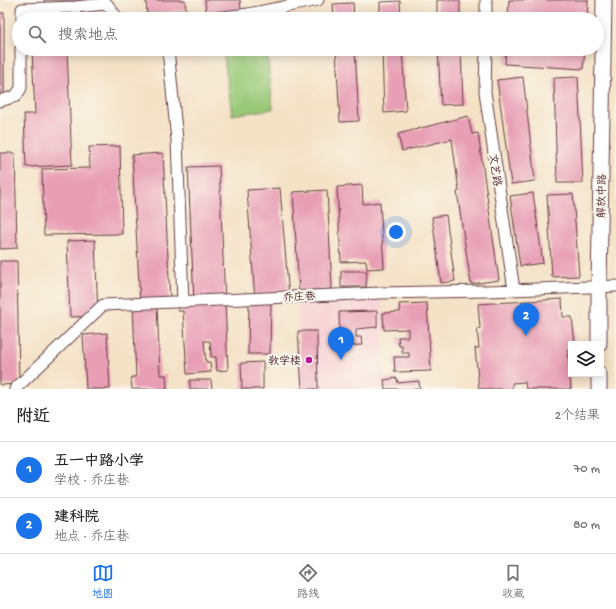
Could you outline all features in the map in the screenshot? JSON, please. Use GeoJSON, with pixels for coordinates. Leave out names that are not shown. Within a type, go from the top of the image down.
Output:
{"type":"FeatureCollection","features":[{"type":"Feature","properties":{"kind":"main road","name":"解放中路"},"geometry":{"type":"LineString","coordinates":[[604,0],[604,12]]}},
{"type":"Feature","properties":{"kind":"main road","name":"解放中路"},"geometry":{"type":"LineString","coordinates":[[599,341],[603,56]]}},
{"type":"Feature","properties":{"kind":"main road"},"geometry":{"type":"LineString","coordinates":[[599,377],[599,389]]}},
{"type":"Feature","properties":{"kind":"street"},"geometry":{"type":"LineString","coordinates":[[258,12],[318,0]]}},
{"type":"Feature","properties":{"kind":"street"},"geometry":{"type":"LineString","coordinates":[[486,0],[486,12]]}},
{"type":"Feature","properties":{"kind":"street"},"geometry":{"type":"LineString","coordinates":[[22,12],[22,8],[75,7],[107,4],[113,12]]}},
{"type":"Feature","properties":{"kind":"street"},"geometry":{"type":"LineString","coordinates":[[0,101],[16,96],[21,88],[21,56]]}},
{"type":"Feature","properties":{"kind":"street"},"geometry":{"type":"LineString","coordinates":[[169,56],[177,140],[183,302]]}},
{"type":"Feature","properties":{"kind":"street","name":"文艺路"},"geometry":{"type":"LineString","coordinates":[[486,56],[485,92],[514,290]]}},
{"type":"Feature","properties":{"kind":"street","name":"乔庄巷"},"geometry":{"type":"LineString","coordinates":[[15,389],[102,305],[380,293],[616,286]]}},
{"type":"Feature","properties":{"kind":"shaded area"},"geometry":{"type":"Polygon","coordinates":[[[382,300],[384,389],[299,389],[298,303],[382,300]]]}},
{"type":"Feature","properties":{"kind":"green space"},"geometry":{"type":"Polygon","coordinates":[[[224,56],[268,56],[273,109],[232,115],[224,56]]]}},
{"type":"Feature","properties":{"kind":"building"},"geometry":{"type":"Polygon","coordinates":[[[44,0],[82,0],[82,1],[45,4],[44,0]]]}},
{"type":"Feature","properties":{"kind":"building"},"geometry":{"type":"Polygon","coordinates":[[[146,0],[185,0],[186,10],[147,12],[146,0]]]}},
{"type":"Feature","properties":{"kind":"building"},"geometry":{"type":"Polygon","coordinates":[[[205,0],[240,0],[241,10],[206,12],[205,0]]]}},
{"type":"Feature","properties":{"kind":"building"},"geometry":{"type":"Polygon","coordinates":[[[437,0],[460,0],[460,12],[437,12],[437,0]]]}},
{"type":"Feature","properties":{"kind":"building"},"geometry":{"type":"Polygon","coordinates":[[[509,0],[588,0],[587,12],[508,12],[509,0]]]}},
{"type":"Feature","properties":{"kind":"building"},"geometry":{"type":"Polygon","coordinates":[[[400,1],[401,12],[380,12],[380,2],[400,1]]]}},
{"type":"Feature","properties":{"kind":"building"},"geometry":{"type":"Polygon","coordinates":[[[353,3],[354,12],[334,12],[333,4],[353,3]]]}},
{"type":"Feature","properties":{"kind":"building"},"geometry":{"type":"Polygon","coordinates":[[[0,13],[4,13],[4,96],[0,96],[0,13]]]}},
{"type":"Feature","properties":{"kind":"building"},"geometry":{"type":"Polygon","coordinates":[[[32,56],[67,56],[72,165],[26,167],[24,114],[35,114],[32,56]]]}},
{"type":"Feature","properties":{"kind":"building"},"geometry":{"type":"Polygon","coordinates":[[[336,56],[355,56],[359,121],[340,122],[336,56]]]}},
{"type":"Feature","properties":{"kind":"building"},"geometry":{"type":"Polygon","coordinates":[[[382,56],[402,56],[406,111],[384,113],[382,56]]]}},
{"type":"Feature","properties":{"kind":"building"},"geometry":{"type":"Polygon","coordinates":[[[438,56],[461,56],[463,104],[441,105],[438,56]]]}},
{"type":"Feature","properties":{"kind":"building"},"geometry":{"type":"Polygon","coordinates":[[[506,56],[584,56],[583,69],[505,64],[506,56]]]}},
{"type":"Feature","properties":{"kind":"building"},"geometry":{"type":"Polygon","coordinates":[[[523,77],[535,181],[511,184],[497,80],[523,77]]]}},
{"type":"Feature","properties":{"kind":"building"},"geometry":{"type":"Polygon","coordinates":[[[578,77],[583,183],[557,183],[554,78],[578,77]]]}},
{"type":"Feature","properties":{"kind":"building"},"geometry":{"type":"Polygon","coordinates":[[[468,116],[472,134],[478,133],[499,280],[471,284],[457,192],[459,191],[452,139],[402,151],[398,134],[468,116]]]}},
{"type":"Feature","properties":{"kind":"building"},"geometry":{"type":"Polygon","coordinates":[[[120,146],[122,234],[44,235],[42,169],[90,168],[89,147],[120,146]]]}},
{"type":"Feature","properties":{"kind":"building"},"geometry":{"type":"Polygon","coordinates":[[[0,153],[15,153],[17,248],[0,249],[0,153]]]}},
{"type":"Feature","properties":{"kind":"building"},"geometry":{"type":"Polygon","coordinates":[[[163,153],[170,300],[140,302],[132,155],[163,153]]]}},
{"type":"Feature","properties":{"kind":"building"},"geometry":{"type":"Polygon","coordinates":[[[219,166],[228,370],[217,371],[216,357],[211,357],[210,341],[204,341],[206,362],[210,362],[211,372],[187,374],[183,311],[178,311],[178,302],[194,301],[188,167],[219,166]]]}},
{"type":"Feature","properties":{"kind":"building"},"geometry":{"type":"Polygon","coordinates":[[[362,185],[363,204],[380,202],[384,268],[367,269],[366,261],[341,262],[337,187],[362,185]]]}},
{"type":"Feature","properties":{"kind":"building"},"geometry":{"type":"Polygon","coordinates":[[[280,188],[289,298],[271,300],[270,354],[248,354],[249,300],[255,300],[247,190],[280,188]]]}},
{"type":"Feature","properties":{"kind":"building"},"geometry":{"type":"Polygon","coordinates":[[[327,190],[332,289],[299,291],[293,192],[327,190]]]}},
{"type":"Feature","properties":{"kind":"building"},"geometry":{"type":"Polygon","coordinates":[[[533,193],[543,263],[520,266],[510,196],[533,193]]]}},
{"type":"Feature","properties":{"kind":"building"},"geometry":{"type":"Polygon","coordinates":[[[573,194],[579,276],[552,277],[547,195],[573,194]]]}},
{"type":"Feature","properties":{"kind":"building"},"geometry":{"type":"Polygon","coordinates":[[[446,215],[455,281],[441,283],[432,217],[446,215]]]}},
{"type":"Feature","properties":{"kind":"building"},"geometry":{"type":"Polygon","coordinates":[[[95,240],[98,316],[70,317],[67,241],[95,240]]]}},
{"type":"Feature","properties":{"kind":"building"},"geometry":{"type":"Polygon","coordinates":[[[0,261],[17,261],[19,384],[0,385],[0,261]]]}},
{"type":"Feature","properties":{"kind":"building"},"geometry":{"type":"Polygon","coordinates":[[[341,271],[367,271],[366,287],[341,287],[341,271]]]}},
{"type":"Feature","properties":{"kind":"building"},"geometry":{"type":"Polygon","coordinates":[[[562,299],[563,317],[572,317],[575,341],[568,341],[568,377],[570,377],[571,389],[526,389],[525,382],[512,383],[512,389],[479,389],[475,348],[479,348],[477,329],[480,328],[478,304],[562,299]]]}},
{"type":"Feature","properties":{"kind":"building"},"geometry":{"type":"Polygon","coordinates":[[[427,303],[431,371],[395,372],[394,357],[409,357],[409,353],[402,353],[402,346],[399,346],[398,337],[408,337],[408,329],[384,330],[383,313],[400,312],[399,304],[427,303]]]}},
{"type":"Feature","properties":{"kind":"building"},"geometry":{"type":"Polygon","coordinates":[[[157,305],[160,375],[166,375],[167,389],[132,389],[131,377],[136,377],[133,306],[157,305]]]}},
{"type":"Feature","properties":{"kind":"building"},"geometry":{"type":"Polygon","coordinates":[[[377,311],[377,327],[356,329],[356,337],[361,337],[362,345],[340,346],[339,312],[377,311]]]}},
{"type":"Feature","properties":{"kind":"building","name":"教学楼"},"geometry":{"type":"Polygon","coordinates":[[[298,331],[317,331],[318,389],[302,389],[298,331]]]}},
{"type":"Feature","properties":{"kind":"building"},"geometry":{"type":"Polygon","coordinates":[[[107,333],[110,389],[86,389],[83,335],[107,333]]]}},
{"type":"Feature","properties":{"kind":"building"},"geometry":{"type":"Polygon","coordinates":[[[263,362],[263,389],[242,389],[241,363],[263,362]]]}},
{"type":"Feature","properties":{"kind":"building"},"geometry":{"type":"Polygon","coordinates":[[[397,378],[398,383],[419,381],[420,389],[385,389],[384,380],[397,378]]]}},
{"type":"Feature","properties":{"kind":"building"},"geometry":{"type":"Polygon","coordinates":[[[190,380],[211,380],[212,389],[190,389],[190,380]]]}},
{"type":"Feature","properties":{"kind":"place","name":"建科院"},"geometry":{"type":"Point","coordinates":[526,336]}},
{"type":"Feature","properties":{"kind":"place","name":"教学楼"},"geometry":{"type":"Point","coordinates":[309,360]}},
{"type":"Feature","properties":{"kind":"place","name":"五一中路小学"},"geometry":{"type":"Point","coordinates":[341,360]}}]}
